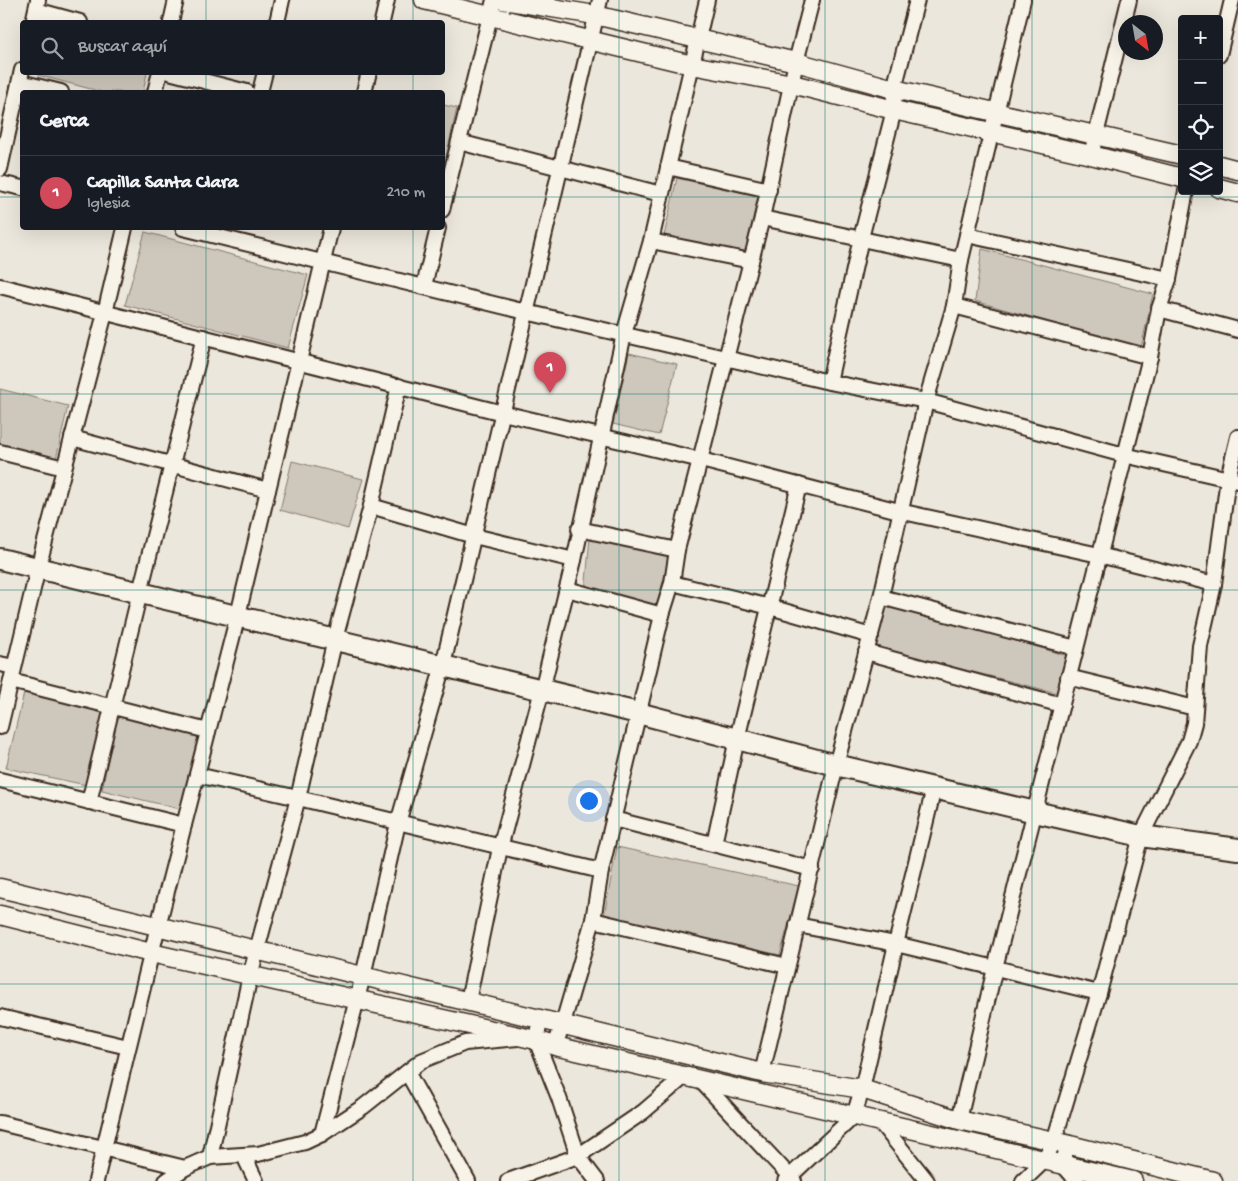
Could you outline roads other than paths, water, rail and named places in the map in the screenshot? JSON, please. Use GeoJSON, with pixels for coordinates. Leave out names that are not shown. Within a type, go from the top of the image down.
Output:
{"type":"FeatureCollection","features":[{"type":"Feature","properties":{"kind":"main road"},"geometry":{"type":"LineString","coordinates":[[0,559],[238,615],[638,713],[836,765],[1035,812],[1141,836],[1238,849]]}},
{"type":"Feature","properties":{"kind":"street"},"geometry":{"type":"LineString","coordinates":[[171,20],[176,0]]}},
{"type":"Feature","properties":{"kind":"street"},"geometry":{"type":"LineString","coordinates":[[277,20],[282,0]]}},
{"type":"Feature","properties":{"kind":"street"},"geometry":{"type":"LineString","coordinates":[[382,20],[387,0]]}},
{"type":"Feature","properties":{"kind":"street"},"geometry":{"type":"LineString","coordinates":[[424,0],[492,8],[590,40],[692,65],[792,84],[1178,177]]}},
{"type":"Feature","properties":{"kind":"street"},"geometry":{"type":"LineString","coordinates":[[503,0],[598,8],[697,40],[1178,154]]}},
{"type":"Feature","properties":{"kind":"street"},"geometry":{"type":"LineString","coordinates":[[468,1001],[500,848],[567,589],[624,334],[651,241],[707,0]]}},
{"type":"Feature","properties":{"kind":"street"},"geometry":{"type":"LineString","coordinates":[[555,1046],[593,920],[601,872],[638,713],[769,190],[796,62],[812,0]]}},
{"type":"Feature","properties":{"kind":"street"},"geometry":{"type":"LineString","coordinates":[[828,382],[861,238],[894,110],[894,88],[917,0]]}},
{"type":"Feature","properties":{"kind":"street"},"geometry":{"type":"LineString","coordinates":[[762,1073],[836,765],[881,597],[899,511],[926,401],[954,306],[961,260],[1023,0]]}},
{"type":"Feature","properties":{"kind":"street"},"geometry":{"type":"LineString","coordinates":[[1091,155],[1129,0]]}},
{"type":"Feature","properties":{"kind":"street"},"geometry":{"type":"LineString","coordinates":[[1223,38],[1232,0]]}},
{"type":"Feature","properties":{"kind":"street"},"geometry":{"type":"LineString","coordinates":[[445,198],[492,8]]}},
{"type":"Feature","properties":{"kind":"street"},"geometry":{"type":"LineString","coordinates":[[322,1134],[363,976],[398,823],[443,666],[598,8]]}},
{"type":"Feature","properties":{"kind":"street"},"geometry":{"type":"LineString","coordinates":[[36,11],[72,20]]}},
{"type":"Feature","properties":{"kind":"street"},"geometry":{"type":"LineString","coordinates":[[156,90],[159,75]]}},
{"type":"Feature","properties":{"kind":"street"},"geometry":{"type":"LineString","coordinates":[[181,75],[239,90]]}},
{"type":"Feature","properties":{"kind":"street"},"geometry":{"type":"LineString","coordinates":[[260,90],[264,75]]}},
{"type":"Feature","properties":{"kind":"street"},"geometry":{"type":"LineString","coordinates":[[364,90],[368,75]]}},
{"type":"Feature","properties":{"kind":"street"},"geometry":{"type":"LineString","coordinates":[[0,169],[21,76],[56,90]]}},
{"type":"Feature","properties":{"kind":"street"},"geometry":{"type":"LineString","coordinates":[[459,142],[661,194]]}},
{"type":"Feature","properties":{"kind":"street"},"geometry":{"type":"LineString","coordinates":[[1223,166],[1238,170]]}},
{"type":"Feature","properties":{"kind":"street"},"geometry":{"type":"LineString","coordinates":[[668,167],[769,190]]}},
{"type":"Feature","properties":{"kind":"street"},"geometry":{"type":"LineString","coordinates":[[0,183],[20,188]]}},
{"type":"Feature","properties":{"kind":"street"},"geometry":{"type":"LineString","coordinates":[[1223,189],[1238,193]]}},
{"type":"Feature","properties":{"kind":"street"},"geometry":{"type":"LineString","coordinates":[[959,1120],[1068,676],[1150,357],[1159,309],[1169,279],[1185,195]]}},
{"type":"Feature","properties":{"kind":"street"},"geometry":{"type":"LineString","coordinates":[[762,218],[961,260]]}},
{"type":"Feature","properties":{"kind":"street"},"geometry":{"type":"LineString","coordinates":[[0,728],[38,568],[105,313],[125,230]]}},
{"type":"Feature","properties":{"kind":"street"},"geometry":{"type":"LineString","coordinates":[[201,230],[228,233],[323,261],[526,312],[828,382],[926,401],[1124,455],[1233,480]]}},
{"type":"Feature","properties":{"kind":"street"},"geometry":{"type":"LineString","coordinates":[[96,1181],[151,953],[238,615],[331,230]]}},
{"type":"Feature","properties":{"kind":"street"},"geometry":{"type":"LineString","coordinates":[[424,286],[438,230]]}},
{"type":"Feature","properties":{"kind":"street"},"geometry":{"type":"LineString","coordinates":[[967,235],[1169,279]]}},
{"type":"Feature","properties":{"kind":"street"},"geometry":{"type":"LineString","coordinates":[[651,241],[751,261]]}},
{"type":"Feature","properties":{"kind":"street"},"geometry":{"type":"LineString","coordinates":[[0,286],[299,362],[799,484],[899,511],[1099,555],[1214,584]]}},
{"type":"Feature","properties":{"kind":"street"},"geometry":{"type":"LineString","coordinates":[[954,306],[1150,357]]}},
{"type":"Feature","properties":{"kind":"street"},"geometry":{"type":"LineString","coordinates":[[1159,309],[1238,330]]}},
{"type":"Feature","properties":{"kind":"street"},"geometry":{"type":"LineString","coordinates":[[89,802],[111,706],[204,337]]}},
{"type":"Feature","properties":{"kind":"street"},"geometry":{"type":"LineString","coordinates":[[210,1158],[250,976],[298,798],[335,639],[371,506],[398,386]]}},
{"type":"Feature","properties":{"kind":"street"},"geometry":{"type":"LineString","coordinates":[[1077,1181],[1063,1165],[1061,1143],[1141,836],[1190,741],[1195,708],[1200,646],[1214,584],[1233,480],[1238,437]]}},
{"type":"Feature","properties":{"kind":"street"},"geometry":{"type":"LineString","coordinates":[[72,438],[268,490]]}},
{"type":"Feature","properties":{"kind":"street"},"geometry":{"type":"LineString","coordinates":[[0,452],[64,468]]}},
{"type":"Feature","properties":{"kind":"street"},"geometry":{"type":"LineString","coordinates":[[714,844],[737,739],[799,484]]}},
{"type":"Feature","properties":{"kind":"street"},"geometry":{"type":"LineString","coordinates":[[371,506],[474,536],[574,560]]}},
{"type":"Feature","properties":{"kind":"street"},"geometry":{"type":"LineString","coordinates":[[580,529],[678,550]]}},
{"type":"Feature","properties":{"kind":"street"},"geometry":{"type":"LineString","coordinates":[[672,583],[770,607],[870,636]]}},
{"type":"Feature","properties":{"kind":"street"},"geometry":{"type":"LineString","coordinates":[[567,589],[662,614]]}},
{"type":"Feature","properties":{"kind":"street"},"geometry":{"type":"LineString","coordinates":[[881,597],[1076,648]]}},
{"type":"Feature","properties":{"kind":"street"},"geometry":{"type":"LineString","coordinates":[[866,652],[1062,705]]}},
{"type":"Feature","properties":{"kind":"street"},"geometry":{"type":"LineString","coordinates":[[0,664],[13,674],[111,706],[208,731]]}},
{"type":"Feature","properties":{"kind":"street"},"geometry":{"type":"LineString","coordinates":[[1068,676],[1195,708]]}},
{"type":"Feature","properties":{"kind":"street"},"geometry":{"type":"LineString","coordinates":[[197,775],[601,872]]}},
{"type":"Feature","properties":{"kind":"street"},"geometry":{"type":"LineString","coordinates":[[0,780],[184,824]]}},
{"type":"Feature","properties":{"kind":"street"},"geometry":{"type":"LineString","coordinates":[[693,1078],[789,1180],[854,1116],[934,788]]}},
{"type":"Feature","properties":{"kind":"street"},"geometry":{"type":"LineString","coordinates":[[613,819],[812,869]]}},
{"type":"Feature","properties":{"kind":"street"},"geometry":{"type":"LineString","coordinates":[[0,888],[762,1073],[862,1089],[959,1120],[1061,1143],[1212,1181]]}},
{"type":"Feature","properties":{"kind":"street"},"geometry":{"type":"LineString","coordinates":[[0,915],[151,953],[530,1039],[1133,1181]]}},
{"type":"Feature","properties":{"kind":"street"},"geometry":{"type":"LineString","coordinates":[[593,920],[787,966]]}},
{"type":"Feature","properties":{"kind":"street"},"geometry":{"type":"LineString","coordinates":[[797,925],[896,944],[1099,993]]}},
{"type":"Feature","properties":{"kind":"street"},"geometry":{"type":"LineString","coordinates":[[0,1017],[128,1048]]}},
{"type":"Feature","properties":{"kind":"street"},"geometry":{"type":"LineString","coordinates":[[530,1039],[541,1018]]}},
{"type":"Feature","properties":{"kind":"street"},"geometry":{"type":"LineString","coordinates":[[166,1181],[185,1168],[210,1158],[244,1156],[286,1148],[305,1142],[322,1134],[363,1107],[421,1061],[465,1043],[530,1039]]}},
{"type":"Feature","properties":{"kind":"street"},"geometry":{"type":"LineString","coordinates":[[530,1039],[559,1098],[578,1156],[597,1181]]}},
{"type":"Feature","properties":{"kind":"street"},"geometry":{"type":"LineString","coordinates":[[406,1072],[468,1181]]}},
{"type":"Feature","properties":{"kind":"street"},"geometry":{"type":"LineString","coordinates":[[508,1181],[578,1156],[693,1078]]}},
{"type":"Feature","properties":{"kind":"street"},"geometry":{"type":"LineString","coordinates":[[879,1121],[927,1181]]}},
{"type":"Feature","properties":{"kind":"street"},"geometry":{"type":"LineString","coordinates":[[0,1123],[185,1168]]}},
{"type":"Feature","properties":{"kind":"street"},"geometry":{"type":"LineString","coordinates":[[1023,1181],[1061,1143]]}},
{"type":"Feature","properties":{"kind":"street"},"geometry":{"type":"LineString","coordinates":[[244,1156],[256,1181]]}},
{"type":"Feature","properties":{"kind":"place","name":"Capilla Santa Clara"},"geometry":{"type":"Point","coordinates":[550,393]}}]}
